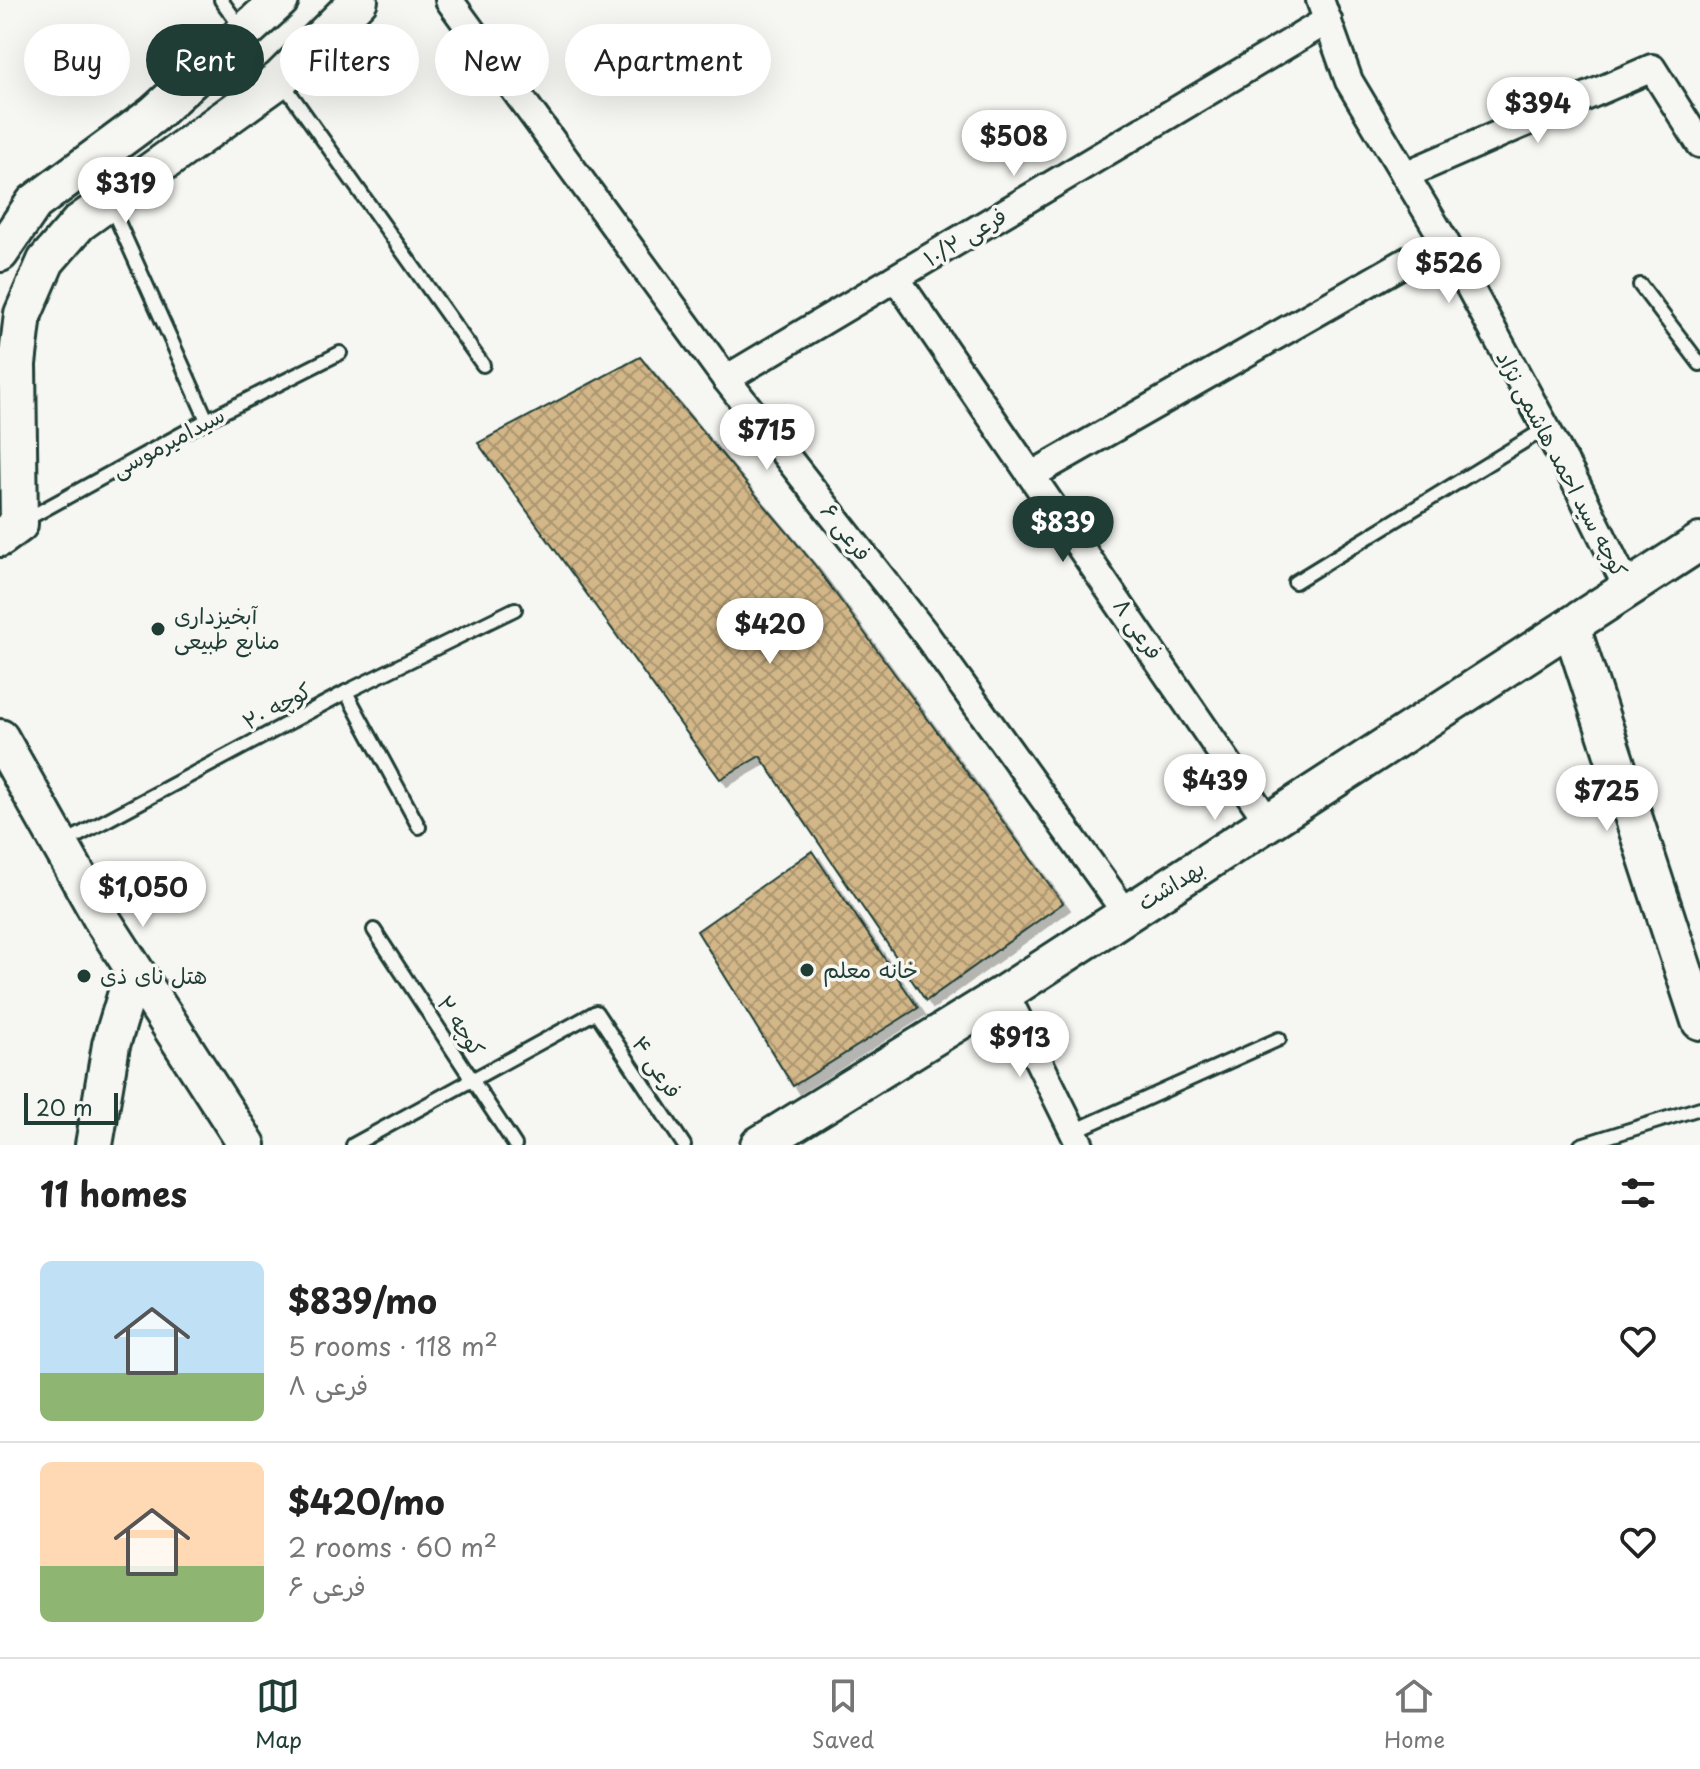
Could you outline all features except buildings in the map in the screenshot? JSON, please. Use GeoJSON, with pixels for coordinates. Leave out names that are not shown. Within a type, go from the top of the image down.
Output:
{"type":"FeatureCollection","features":[{"type":"Feature","properties":{"kind":"street"},"geometry":{"type":"LineString","coordinates":[[255,24],[280,0]]}},
{"type":"Feature","properties":{"kind":"street"},"geometry":{"type":"LineString","coordinates":[[335,24],[359,0]]}},
{"type":"Feature","properties":{"kind":"street","name":"فرعی ۶"},"geometry":{"type":"LineString","coordinates":[[449,0],[726,379],[924,632],[1126,913]]}},
{"type":"Feature","properties":{"kind":"street","name":"فرعی ۱۰/۲"},"geometry":{"type":"LineString","coordinates":[[726,379],[896,278],[1324,10]]}},
{"type":"Feature","properties":{"kind":"street","name":"کوچه سید احمد هاشمی نژاد"},"geometry":{"type":"LineString","coordinates":[[1324,10],[1349,81],[1444,240],[1546,428],[1628,589]]}},
{"type":"Feature","properties":{"kind":"street"},"geometry":{"type":"LineString","coordinates":[[10,531],[17,364],[23,314],[46,261],[79,223],[280,79],[264,58]]}},
{"type":"Feature","properties":{"kind":"street"},"geometry":{"type":"LineString","coordinates":[[1405,175],[1652,68],[1700,144]]}},
{"type":"Feature","properties":{"kind":"street"},"geometry":{"type":"LineString","coordinates":[[0,253],[34,203],[174,96]]}},
{"type":"Feature","properties":{"kind":"street"},"geometry":{"type":"LineString","coordinates":[[1032,475],[1444,240]]}},
{"type":"Feature","properties":{"kind":"street","name":"فرعی ۸"},"geometry":{"type":"LineString","coordinates":[[896,278],[1269,823]]}},
{"type":"Feature","properties":{"kind":"street","name":"بهداشت"},"geometry":{"type":"LineString","coordinates":[[759,1145],[1005,993],[1700,542]]}},
{"type":"Feature","properties":{"kind":"street"},"geometry":{"type":"LineString","coordinates":[[1571,626],[1700,1021]]}},
{"type":"Feature","properties":{"kind":"street"},"geometry":{"type":"LineString","coordinates":[[0,738],[134,970],[247,1145]]}},
{"type":"Feature","properties":{"kind":"street"},"geometry":{"type":"LineString","coordinates":[[94,1145],[111,1045],[134,970]]}},
{"type":"Feature","properties":{"kind":"street"},"geometry":{"type":"LineString","coordinates":[[1005,993],[1077,1138]]}},
{"type":"Feature","properties":{"kind":"lane"},"geometry":{"type":"LineString","coordinates":[[221,0],[238,24]]}},
{"type":"Feature","properties":{"kind":"lane"},"geometry":{"type":"LineString","coordinates":[[292,96],[483,365]]}},
{"type":"Feature","properties":{"kind":"lane"},"geometry":{"type":"LineString","coordinates":[[108,201],[207,420]]}},
{"type":"Feature","properties":{"kind":"lane"},"geometry":{"type":"LineString","coordinates":[[1640,285],[1700,364]]}},
{"type":"Feature","properties":{"kind":"lane","name":"سیدامیرموسی"},"geometry":{"type":"LineString","coordinates":[[10,531],[207,420],[340,353]]}},
{"type":"Feature","properties":{"kind":"lane"},"geometry":{"type":"LineString","coordinates":[[1295,582],[1546,428]]}},
{"type":"Feature","properties":{"kind":"lane","name":"کوچه ۲۰"},"geometry":{"type":"LineString","coordinates":[[61,844],[346,692],[515,609]]}},
{"type":"Feature","properties":{"kind":"lane"},"geometry":{"type":"LineString","coordinates":[[346,692],[419,827]]}},
{"type":"Feature","properties":{"kind":"lane","name":"کوچه ۲"},"geometry":{"type":"LineString","coordinates":[[374,930],[515,1145]]}},
{"type":"Feature","properties":{"kind":"lane","name":"فرعی ۴"},"geometry":{"type":"LineString","coordinates":[[473,1080],[596,1012],[684,1145]]}},
{"type":"Feature","properties":{"kind":"lane"},"geometry":{"type":"LineString","coordinates":[[1077,1138],[1279,1039]]}},
{"type":"Feature","properties":{"kind":"lane"},"geometry":{"type":"LineString","coordinates":[[353,1145],[473,1080]]}},
{"type":"Feature","properties":{"kind":"lane"},"geometry":{"type":"LineString","coordinates":[[1581,1145],[1700,1108]]}},
{"type":"Feature","properties":{"kind":"place","name":"آبخیزداری منابع طبیعی"},"geometry":{"type":"Point","coordinates":[158,629]}},
{"type":"Feature","properties":{"kind":"place","name":"خانه معلم"},"geometry":{"type":"Point","coordinates":[807,970]}},
{"type":"Feature","properties":{"kind":"place","name":"هتل نای ذی"},"geometry":{"type":"Point","coordinates":[84,976]}}]}
